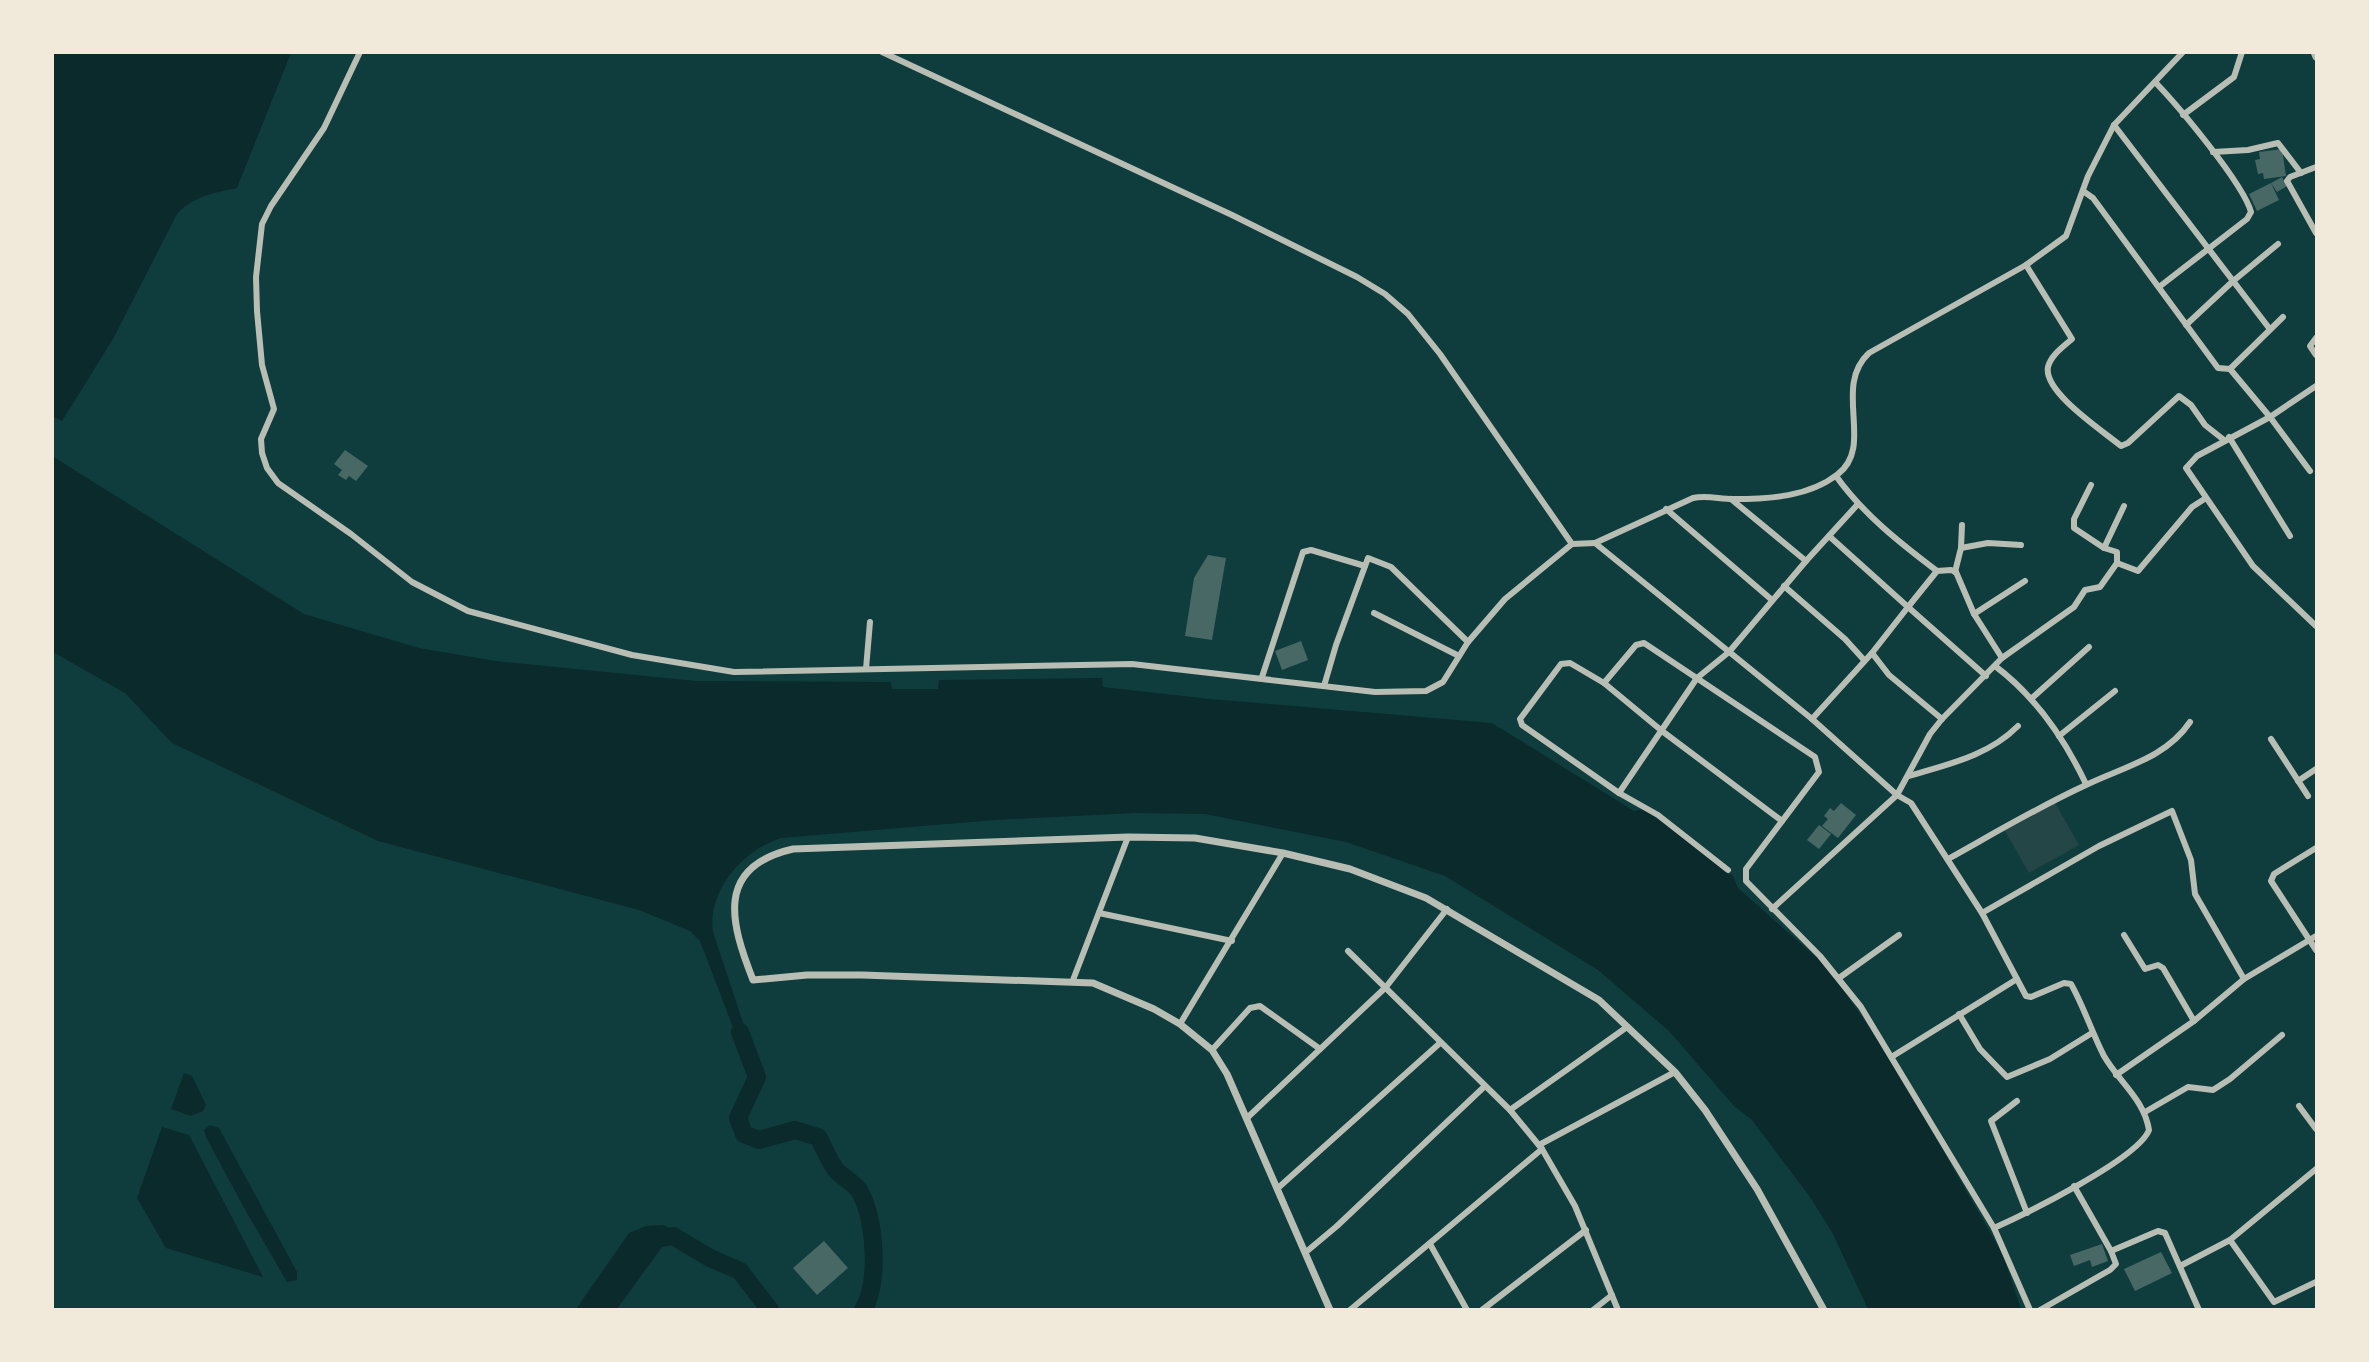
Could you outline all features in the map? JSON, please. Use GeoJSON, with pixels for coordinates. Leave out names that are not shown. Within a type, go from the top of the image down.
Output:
{"type":"FeatureCollection","features":[{"type":"Feature","properties":{"kind":"street"},"geometry":{"type":"LineString","coordinates":[[360,52],[324,128],[271,206],[262,224],[256,277],[257,320],[262,365],[274,409],[265,426],[260,445],[267,468],[278,483],[426,592],[496,620],[632,655],[734,672],[1131,664],[1396,693],[1431,690],[1443,682],[1468,642],[1494,609],[1572,544],[1595,543],[1666,509],[1706,496],[1731,499],[1779,497],[1817,488],[1846,468],[1852,452],[1854,376],[1858,363],[1869,353],[2026,266],[2066,236],[2083,191],[2114,125],[2159,87],[2183,52]]}},
{"type":"Feature","properties":{"kind":"street"},"geometry":{"type":"LineString","coordinates":[[882,52],[1232,215],[1357,277],[1385,294],[1408,314],[1440,354],[1572,544]]}},
{"type":"Feature","properties":{"kind":"street"},"geometry":{"type":"LineString","coordinates":[[2183,116],[2234,77],[2242,52]]}},
{"type":"Feature","properties":{"kind":"street"},"geometry":{"type":"LineString","coordinates":[[2314,52],[2316,57]]}},
{"type":"Feature","properties":{"kind":"street"},"geometry":{"type":"LineString","coordinates":[[2159,87],[2213,152],[2241,192],[2251,212],[2247,219],[2159,287]]}},
{"type":"Feature","properties":{"kind":"street"},"geometry":{"type":"LineString","coordinates":[[2114,125],[2269,328]]}},
{"type":"Feature","properties":{"kind":"street"},"geometry":{"type":"LineString","coordinates":[[2213,152],[2248,150],[2278,143],[2301,173]]}},
{"type":"Feature","properties":{"kind":"street"},"geometry":{"type":"LineString","coordinates":[[2316,168],[2287,181],[2316,233]]}},
{"type":"Feature","properties":{"kind":"street"},"geometry":{"type":"LineString","coordinates":[[2083,191],[2091,197],[2218,368],[2230,369],[2270,417],[2310,471]]}},
{"type":"Feature","properties":{"kind":"street"},"geometry":{"type":"LineString","coordinates":[[2186,325],[2232,282],[2278,244]]}},
{"type":"Feature","properties":{"kind":"street"},"geometry":{"type":"LineString","coordinates":[[2026,266],[2072,339],[2054,355],[2048,368],[2049,379],[2058,394],[2121,446],[2128,443],[2179,396],[2192,405],[2205,425],[2227,439],[2290,536]]}},
{"type":"Feature","properties":{"kind":"street"},"geometry":{"type":"LineString","coordinates":[[2230,369],[2269,328],[2283,317]]}},
{"type":"Feature","properties":{"kind":"street"},"geometry":{"type":"LineString","coordinates":[[2316,338],[2310,346],[2316,356]]}},
{"type":"Feature","properties":{"kind":"street"},"geometry":{"type":"LineString","coordinates":[[2316,387],[2270,417],[2197,456],[2186,467],[2253,566],[2316,626]]}},
{"type":"Feature","properties":{"kind":"street"},"geometry":{"type":"LineString","coordinates":[[1836,476],[1858,504],[1899,542],[1937,571],[1955,572]]}},
{"type":"Feature","properties":{"kind":"street"},"geometry":{"type":"LineString","coordinates":[[1772,909],[1897,795],[1930,734],[2002,658],[2074,607],[2085,590],[2100,587],[2117,563],[2117,552],[2104,548],[2074,528],[2074,519],[2091,485]]}},
{"type":"Feature","properties":{"kind":"street"},"geometry":{"type":"LineString","coordinates":[[2117,563],[2138,571],[2192,507],[2206,498]]}},
{"type":"Feature","properties":{"kind":"street"},"geometry":{"type":"LineString","coordinates":[[1731,499],[1806,561]]}},
{"type":"Feature","properties":{"kind":"street"},"geometry":{"type":"LineString","coordinates":[[1619,793],[1696,678],[1729,652],[1784,586],[1858,504]]}},
{"type":"Feature","properties":{"kind":"street"},"geometry":{"type":"LineString","coordinates":[[2104,548],[2124,506]]}},
{"type":"Feature","properties":{"kind":"street"},"geometry":{"type":"LineString","coordinates":[[1666,509],[1772,600]]}},
{"type":"Feature","properties":{"kind":"street"},"geometry":{"type":"LineString","coordinates":[[1962,525],[1962,548],[1955,572],[1974,614],[2002,658]]}},
{"type":"Feature","properties":{"kind":"street"},"geometry":{"type":"LineString","coordinates":[[1828,536],[1986,676]]}},
{"type":"Feature","properties":{"kind":"street"},"geometry":{"type":"LineString","coordinates":[[1595,543],[1812,719],[1897,795],[1911,803],[1982,913],[2029,997],[2064,983],[2071,984],[2092,1034],[2116,1075],[2145,1112],[2149,1130],[2142,1141],[2074,1186],[2027,1213],[1994,1228]]}},
{"type":"Feature","properties":{"kind":"street"},"geometry":{"type":"LineString","coordinates":[[1962,548],[1988,543],[2021,545]]}},
{"type":"Feature","properties":{"kind":"street"},"geometry":{"type":"LineString","coordinates":[[1262,677],[1303,552],[1311,550],[1365,566]]}},
{"type":"Feature","properties":{"kind":"street"},"geometry":{"type":"LineString","coordinates":[[1324,686],[1368,558],[1391,567],[1468,642]]}},
{"type":"Feature","properties":{"kind":"street"},"geometry":{"type":"LineString","coordinates":[[1812,719],[1872,653],[1937,571]]}},
{"type":"Feature","properties":{"kind":"street"},"geometry":{"type":"LineString","coordinates":[[1974,614],[2025,581]]}},
{"type":"Feature","properties":{"kind":"street"},"geometry":{"type":"LineString","coordinates":[[1784,586],[1845,639],[1864,660]]}},
{"type":"Feature","properties":{"kind":"street"},"geometry":{"type":"LineString","coordinates":[[1374,613],[1459,656]]}},
{"type":"Feature","properties":{"kind":"street"},"geometry":{"type":"LineString","coordinates":[[867,669],[870,622]]}},
{"type":"Feature","properties":{"kind":"street"},"geometry":{"type":"LineString","coordinates":[[1604,682],[1640,642],[1815,757],[1819,772],[1746,869],[1745,874],[1751,888],[1839,978],[1893,1056],[1928,1122],[1994,1228],[2030,1310]]}},
{"type":"Feature","properties":{"kind":"street"},"geometry":{"type":"LineString","coordinates":[[2031,699],[2089,647]]}},
{"type":"Feature","properties":{"kind":"street"},"geometry":{"type":"LineString","coordinates":[[1872,653],[1889,675],[1942,719]]}},
{"type":"Feature","properties":{"kind":"street"},"geometry":{"type":"LineString","coordinates":[[1728,870],[1658,815],[1619,793],[1520,722],[1520,717],[1561,664],[1570,663],[1604,682],[1662,731],[1782,821]]}},
{"type":"Feature","properties":{"kind":"street"},"geometry":{"type":"LineString","coordinates":[[1995,666],[2013,679],[2031,699],[2074,759],[2086,784]]}},
{"type":"Feature","properties":{"kind":"street"},"geometry":{"type":"LineString","coordinates":[[2059,736],[2115,691]]}},
{"type":"Feature","properties":{"kind":"street"},"geometry":{"type":"LineString","coordinates":[[1948,859],[2086,784],[2161,750],[2182,734],[2190,722]]}},
{"type":"Feature","properties":{"kind":"street"},"geometry":{"type":"LineString","coordinates":[[1909,776],[1974,757],[2002,741],[2018,726]]}},
{"type":"Feature","properties":{"kind":"street"},"geometry":{"type":"LineString","coordinates":[[2271,739],[2307,796]]}},
{"type":"Feature","properties":{"kind":"street"},"geometry":{"type":"LineString","coordinates":[[2298,781],[2316,769]]}},
{"type":"Feature","properties":{"kind":"street"},"geometry":{"type":"LineString","coordinates":[[1982,913],[2099,846],[2172,811],[2191,860],[2195,894],[2244,980]]}},
{"type":"Feature","properties":{"kind":"street"},"geometry":{"type":"LineString","coordinates":[[1073,980],[1128,837]]}},
{"type":"Feature","properties":{"kind":"street"},"geometry":{"type":"LineString","coordinates":[[1330,1310],[1247,1118],[1212,1050],[1180,1024],[1154,1009],[1101,985],[1073,980],[862,975],[785,976],[753,980],[737,939],[733,910],[742,880],[753,869],[779,852],[808,848],[1128,837],[1195,838],[1283,853],[1373,877],[1448,909],[1572,981],[1599,1000],[1675,1072],[1705,1110],[1756,1189],[1824,1310]]}},
{"type":"Feature","properties":{"kind":"street"},"geometry":{"type":"LineString","coordinates":[[2316,848],[2274,874],[2271,881],[2314,938],[2316,950]]}},
{"type":"Feature","properties":{"kind":"street"},"geometry":{"type":"LineString","coordinates":[[1180,1024],[1283,853]]}},
{"type":"Feature","properties":{"kind":"street"},"geometry":{"type":"LineString","coordinates":[[1247,1118],[1386,987],[1448,909]]}},
{"type":"Feature","properties":{"kind":"street"},"geometry":{"type":"LineString","coordinates":[[1098,913],[1232,941]]}},
{"type":"Feature","properties":{"kind":"street"},"geometry":{"type":"LineString","coordinates":[[1839,978],[1899,935]]}},
{"type":"Feature","properties":{"kind":"street"},"geometry":{"type":"LineString","coordinates":[[2124,935],[2145,969],[2158,964],[2163,968],[2194,1022]]}},
{"type":"Feature","properties":{"kind":"street"},"geometry":{"type":"LineString","coordinates":[[2116,1075],[2194,1022],[2244,980],[2314,938]]}},
{"type":"Feature","properties":{"kind":"street"},"geometry":{"type":"LineString","coordinates":[[1348,951],[1510,1110],[1540,1147],[1562,1180],[1586,1230],[1618,1310]]}},
{"type":"Feature","properties":{"kind":"street"},"geometry":{"type":"LineString","coordinates":[[1893,1056],[2017,979]]}},
{"type":"Feature","properties":{"kind":"street"},"geometry":{"type":"LineString","coordinates":[[1212,1050],[1250,1008],[1260,1006],[1320,1049]]}},
{"type":"Feature","properties":{"kind":"street"},"geometry":{"type":"LineString","coordinates":[[1959,1014],[1980,1049],[2007,1077],[2050,1059],[2092,1034]]}},
{"type":"Feature","properties":{"kind":"street"},"geometry":{"type":"LineString","coordinates":[[1510,1110],[1627,1027]]}},
{"type":"Feature","properties":{"kind":"street"},"geometry":{"type":"LineString","coordinates":[[2145,1112],[2187,1087],[2213,1090],[2230,1079],[2282,1035]]}},
{"type":"Feature","properties":{"kind":"street"},"geometry":{"type":"LineString","coordinates":[[1278,1188],[1440,1043]]}},
{"type":"Feature","properties":{"kind":"street"},"geometry":{"type":"LineString","coordinates":[[1350,1310],[1430,1244],[1540,1147],[1675,1072]]}},
{"type":"Feature","properties":{"kind":"street"},"geometry":{"type":"LineString","coordinates":[[1306,1252],[1337,1227],[1485,1086]]}},
{"type":"Feature","properties":{"kind":"street"},"geometry":{"type":"LineString","coordinates":[[2017,1101],[1990,1121],[2027,1213]]}},
{"type":"Feature","properties":{"kind":"street"},"geometry":{"type":"LineString","coordinates":[[2299,1106],[2316,1129]]}},
{"type":"Feature","properties":{"kind":"street"},"geometry":{"type":"LineString","coordinates":[[2182,1265],[2230,1240],[2315,1172]]}},
{"type":"Feature","properties":{"kind":"street"},"geometry":{"type":"LineString","coordinates":[[2040,1310],[2114,1267],[2116,1261],[2074,1186]]}},
{"type":"Feature","properties":{"kind":"street"},"geometry":{"type":"LineString","coordinates":[[1482,1310],[1586,1230]]}},
{"type":"Feature","properties":{"kind":"street"},"geometry":{"type":"LineString","coordinates":[[2111,1251],[2163,1231],[2182,1265],[2199,1310]]}},
{"type":"Feature","properties":{"kind":"street"},"geometry":{"type":"LineString","coordinates":[[2230,1240],[2274,1302],[2316,1282]]}},
{"type":"Feature","properties":{"kind":"street"},"geometry":{"type":"LineString","coordinates":[[1430,1244],[1467,1310]]}},
{"type":"Feature","properties":{"kind":"street"},"geometry":{"type":"LineString","coordinates":[[1593,1310],[1612,1295]]}},
{"type":"Feature","properties":{"kind":"shaded area"},"geometry":{"type":"Polygon","coordinates":[[[52,53],[291,53],[237,188],[197,199],[177,214],[113,339],[62,421],[52,416],[52,53]]]}},
{"type":"Feature","properties":{"kind":"shaded area"},"geometry":{"type":"Polygon","coordinates":[[[52,456],[304,614],[419,648],[496,661],[696,681],[891,682],[892,689],[938,689],[939,680],[1102,678],[1103,687],[1210,699],[1492,723],[1634,811],[1644,809],[1733,876],[1738,888],[1827,967],[1887,1053],[2003,1255],[2021,1309],[1868,1309],[1832,1232],[1810,1197],[1752,1120],[1734,1106],[1669,1031],[1598,970],[1445,876],[1346,842],[1205,814],[1135,813],[995,820],[781,838],[767,844],[741,862],[730,874],[716,902],[713,917],[713,932],[753,1053],[744,1056],[700,941],[690,931],[639,910],[378,841],[172,743],[125,693],[53,652],[52,456]]]}},
{"type":"Feature","properties":{"kind":"shaded area"},"geometry":{"type":"Polygon","coordinates":[[[2054,801],[2079,845],[2029,873],[2004,829],[2054,801]]]}},
{"type":"Feature","properties":{"kind":"shaded area"},"geometry":{"type":"Polygon","coordinates":[[[184,1073],[192,1076],[206,1105],[203,1111],[191,1116],[171,1109],[184,1073]]]}},
{"type":"Feature","properties":{"kind":"shaded area"},"geometry":{"type":"Polygon","coordinates":[[[210,1125],[219,1128],[297,1272],[297,1280],[287,1282],[243,1206],[206,1137],[204,1130],[210,1125]]]}},
{"type":"Feature","properties":{"kind":"shaded area"},"geometry":{"type":"Polygon","coordinates":[[[162,1127],[189,1135],[263,1277],[166,1248],[137,1198],[162,1127]]]}},
{"type":"Feature","properties":{"kind":"shaded area"},"geometry":{"type":"Polygon","coordinates":[[[663,1225],[678,1232],[662,1247],[617,1309],[576,1309],[629,1233],[646,1226],[663,1225]]]}},
{"type":"Feature","properties":{"kind":"building"},"geometry":{"type":"Polygon","coordinates":[[[2282,149],[2286,176],[2264,179],[2263,173],[2258,174],[2255,160],[2260,159],[2259,152],[2282,149]]]}},
{"type":"Feature","properties":{"kind":"building"},"geometry":{"type":"Polygon","coordinates":[[[2282,177],[2287,186],[2277,192],[2271,183],[2282,177]]]}},
{"type":"Feature","properties":{"kind":"building"},"geometry":{"type":"Polygon","coordinates":[[[2271,183],[2279,200],[2257,211],[2249,194],[2271,183]]]}},
{"type":"Feature","properties":{"kind":"building"},"geometry":{"type":"Polygon","coordinates":[[[345,450],[368,466],[356,481],[349,476],[346,480],[338,475],[342,470],[334,464],[345,450]]]}},
{"type":"Feature","properties":{"kind":"building"},"geometry":{"type":"Polygon","coordinates":[[[1208,555],[1226,558],[1212,640],[1185,636],[1194,578],[1208,555]]]}},
{"type":"Feature","properties":{"kind":"building"},"geometry":{"type":"Polygon","coordinates":[[[1301,641],[1308,660],[1282,670],[1275,651],[1301,641]]]}},
{"type":"Feature","properties":{"kind":"building"},"geometry":{"type":"Polygon","coordinates":[[[1841,803],[1856,815],[1838,838],[1822,826],[1828,819],[1824,816],[1830,808],[1834,811],[1841,803]]]}},
{"type":"Feature","properties":{"kind":"building"},"geometry":{"type":"Polygon","coordinates":[[[1819,825],[1831,834],[1819,849],[1807,840],[1819,825]]]}},
{"type":"Feature","properties":{"kind":"building"},"geometry":{"type":"Polygon","coordinates":[[[824,1241],[848,1268],[817,1295],[793,1268],[824,1241]]]}},
{"type":"Feature","properties":{"kind":"building"},"geometry":{"type":"Polygon","coordinates":[[[2102,1244],[2108,1261],[2092,1267],[2090,1260],[2074,1266],[2070,1255],[2102,1244]]]}},
{"type":"Feature","properties":{"kind":"building"},"geometry":{"type":"Polygon","coordinates":[[[2161,1252],[2172,1273],[2135,1291],[2124,1269],[2161,1252]]]}},
{"type":"Feature","properties":{"kind":"waterway"},"geometry":{"type":"LineString","coordinates":[[740,1032],[757,1077],[738,1118],[744,1134],[759,1140],[795,1130],[818,1137],[836,1170],[860,1192],[869,1218],[874,1251],[872,1284],[863,1310]]}},
{"type":"Feature","properties":{"kind":"waterway"},"geometry":{"type":"LineString","coordinates":[[651,1240],[673,1236],[710,1258],[740,1271],[770,1310]]}}]}
